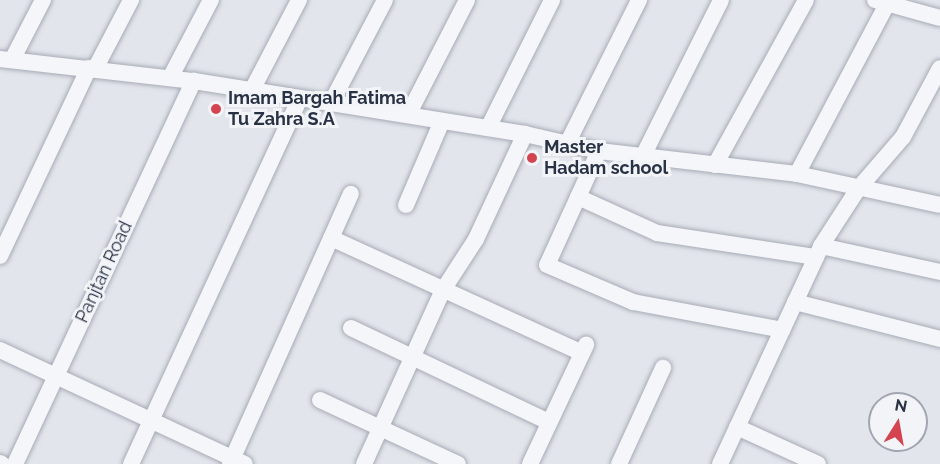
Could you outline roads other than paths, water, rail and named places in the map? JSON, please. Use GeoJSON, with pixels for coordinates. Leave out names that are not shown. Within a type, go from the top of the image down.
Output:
{"type":"FeatureCollection","features":[{"type":"Feature","properties":{"kind":"street"},"geometry":{"type":"LineString","coordinates":[[43,0],[6,59],[194,81],[525,134],[599,151],[796,174],[940,205]]}},
{"type":"Feature","properties":{"kind":"street"},"geometry":{"type":"LineString","coordinates":[[170,78],[212,0]]}},
{"type":"Feature","properties":{"kind":"street"},"geometry":{"type":"LineString","coordinates":[[252,90],[299,0]]}},
{"type":"Feature","properties":{"kind":"street"},"geometry":{"type":"LineString","coordinates":[[331,103],[385,0]]}},
{"type":"Feature","properties":{"kind":"street"},"geometry":{"type":"LineString","coordinates":[[408,115],[467,0]]}},
{"type":"Feature","properties":{"kind":"street"},"geometry":{"type":"LineString","coordinates":[[488,128],[552,0]]}},
{"type":"Feature","properties":{"kind":"street"},"geometry":{"type":"LineString","coordinates":[[567,144],[639,0]]}},
{"type":"Feature","properties":{"kind":"street"},"geometry":{"type":"LineString","coordinates":[[643,156],[721,0]]}},
{"type":"Feature","properties":{"kind":"street"},"geometry":{"type":"LineString","coordinates":[[715,165],[806,0]]}},
{"type":"Feature","properties":{"kind":"street"},"geometry":{"type":"LineString","coordinates":[[0,256],[128,1]]}},
{"type":"Feature","properties":{"kind":"street"},"geometry":{"type":"LineString","coordinates":[[796,174],[884,1],[940,18]]}},
{"type":"Feature","properties":{"kind":"street"},"geometry":{"type":"LineString","coordinates":[[720,464],[818,252],[858,189],[903,136],[940,68]]}},
{"type":"Feature","properties":{"kind":"street","name":"Panjtan Road"},"geometry":{"type":"LineString","coordinates":[[15,464],[194,81]]}},
{"type":"Feature","properties":{"kind":"street"},"geometry":{"type":"LineString","coordinates":[[131,464],[300,98]]}},
{"type":"Feature","properties":{"kind":"street"},"geometry":{"type":"LineString","coordinates":[[406,205],[442,121]]}},
{"type":"Feature","properties":{"kind":"street"},"geometry":{"type":"LineString","coordinates":[[364,464],[415,358],[443,290],[476,239],[525,134]]}},
{"type":"Feature","properties":{"kind":"street"},"geometry":{"type":"LineString","coordinates":[[599,151],[547,266],[633,302],[782,330]]}},
{"type":"Feature","properties":{"kind":"street"},"geometry":{"type":"LineString","coordinates":[[0,350],[236,462],[351,194]]}},
{"type":"Feature","properties":{"kind":"street"},"geometry":{"type":"LineString","coordinates":[[578,197],[657,233],[818,252],[940,272]]}},
{"type":"Feature","properties":{"kind":"street"},"geometry":{"type":"LineString","coordinates":[[331,238],[443,290],[584,348],[530,464]]}},
{"type":"Feature","properties":{"kind":"street"},"geometry":{"type":"LineString","coordinates":[[795,302],[940,339]]}},
{"type":"Feature","properties":{"kind":"street"},"geometry":{"type":"LineString","coordinates":[[351,328],[549,422]]}},
{"type":"Feature","properties":{"kind":"street"},"geometry":{"type":"LineString","coordinates":[[619,464],[663,368]]}},
{"type":"Feature","properties":{"kind":"street"},"geometry":{"type":"LineString","coordinates":[[320,400],[458,464]]}},
{"type":"Feature","properties":{"kind":"street"},"geometry":{"type":"LineString","coordinates":[[737,427],[818,464]]}},
{"type":"Feature","properties":{"kind":"place","name":"Imam Bargah Fatima Tu Zahra S.A"},"geometry":{"type":"Point","coordinates":[216,109]}},
{"type":"Feature","properties":{"kind":"place","name":"Master Hadam school"},"geometry":{"type":"Point","coordinates":[532,158]}}]}
